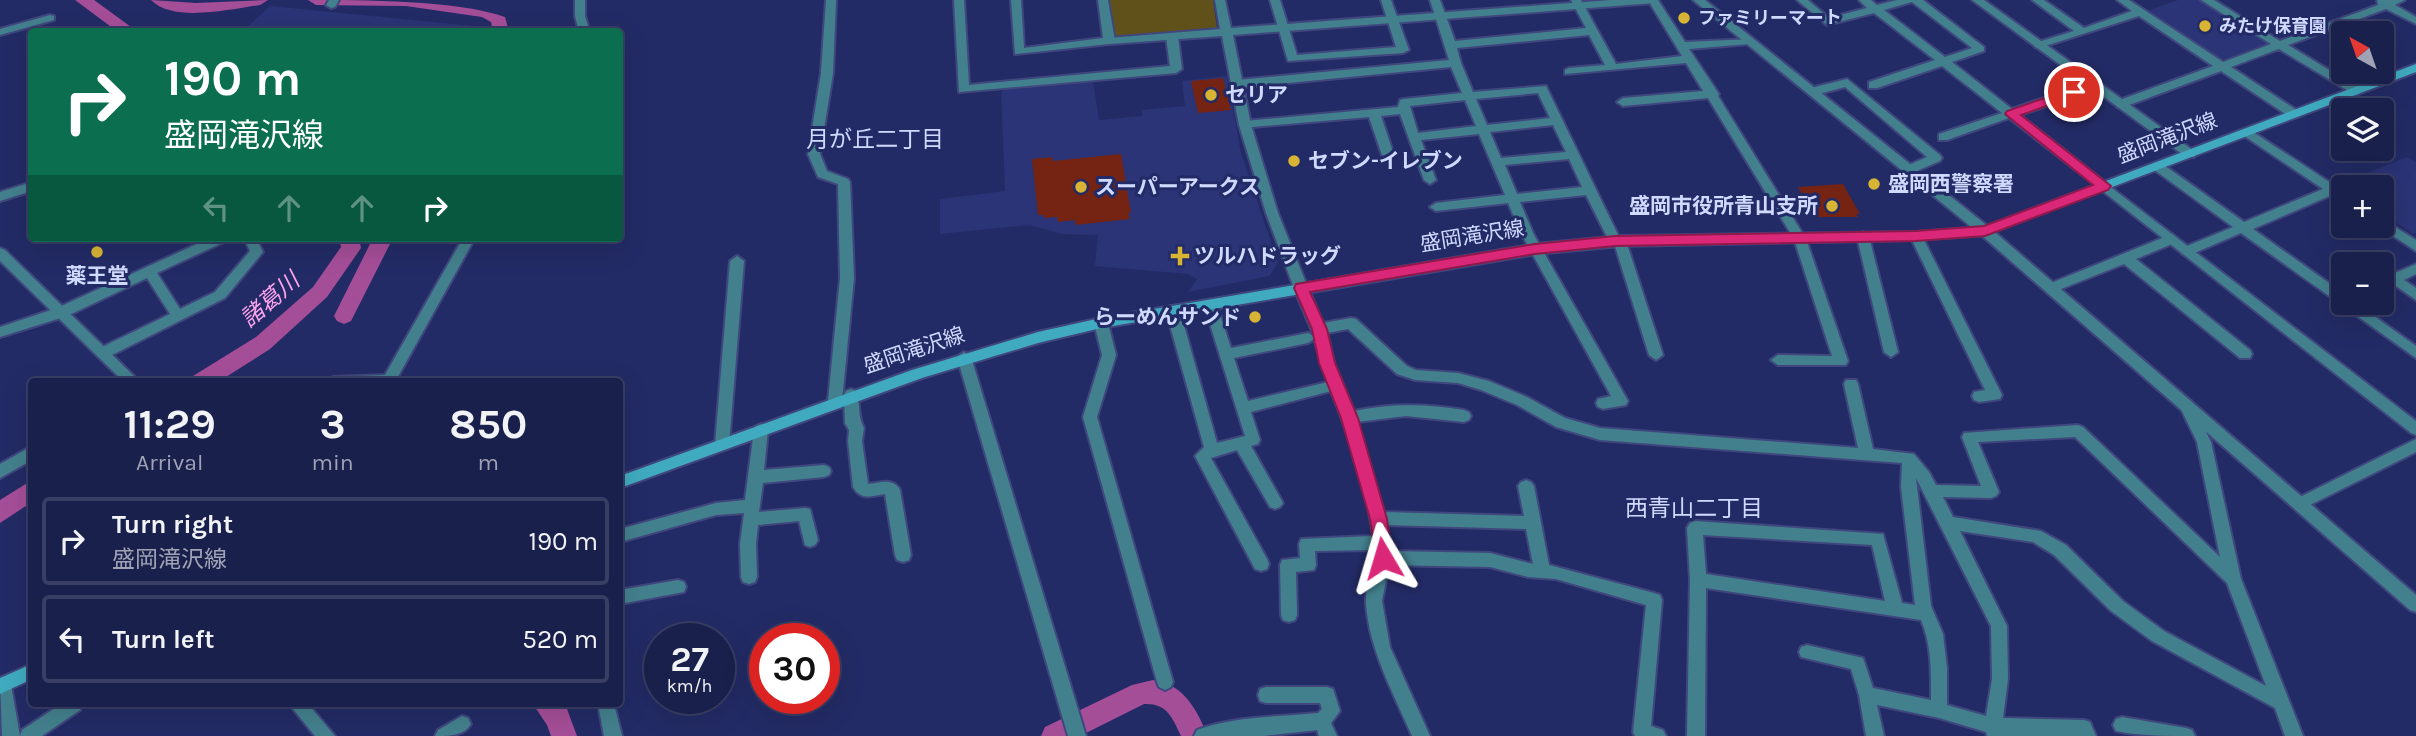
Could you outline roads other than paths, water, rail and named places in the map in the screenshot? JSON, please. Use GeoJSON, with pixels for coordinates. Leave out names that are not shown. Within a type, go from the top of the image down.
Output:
{"type":"FeatureCollection","features":[{"type":"Feature","properties":{"kind":"main road","name":"盛岡滝沢線"},"geometry":{"type":"LineString","coordinates":[[623,481],[851,395],[964,357],[1035,337],[1101,323],[1535,249],[1618,241],[1916,236],[1985,231],[2416,68]]}},
{"type":"Feature","properties":{"kind":"main road"},"geometry":{"type":"LineString","coordinates":[[1,686],[28,673]]}},
{"type":"Feature","properties":{"kind":"street"},"geometry":{"type":"LineString","coordinates":[[580,0],[580,16],[584,28]]}},
{"type":"Feature","properties":{"kind":"street"},"geometry":{"type":"LineString","coordinates":[[831,0],[827,73],[814,154],[822,174],[844,182],[847,278],[835,401]]}},
{"type":"Feature","properties":{"kind":"street"},"geometry":{"type":"LineString","coordinates":[[959,0],[963,89],[1176,69],[1172,37]]}},
{"type":"Feature","properties":{"kind":"street"},"geometry":{"type":"LineString","coordinates":[[1016,0],[1019,52],[1109,41],[1577,3],[1654,0],[1800,239],[1841,361],[1778,360]]}},
{"type":"Feature","properties":{"kind":"street"},"geometry":{"type":"LineString","coordinates":[[1104,0],[1109,41]]}},
{"type":"Feature","properties":{"kind":"street"},"geometry":{"type":"LineString","coordinates":[[1220,0],[1245,125],[1314,333],[1349,418],[1378,519],[1382,550],[1374,601],[1382,647],[1421,736]]}},
{"type":"Feature","properties":{"kind":"street"},"geometry":{"type":"LineString","coordinates":[[1275,0],[1292,59],[1403,50],[1386,0]]}},
{"type":"Feature","properties":{"kind":"street"},"geometry":{"type":"LineString","coordinates":[[1435,0],[1455,63],[1535,249],[1620,401],[1603,403]]}},
{"type":"Feature","properties":{"kind":"street"},"geometry":{"type":"LineString","coordinates":[[1698,0],[1985,231],[2416,605]]}},
{"type":"Feature","properties":{"kind":"street"},"geometry":{"type":"LineString","coordinates":[[1795,0],[1801,0],[1827,22],[1909,0]]}},
{"type":"Feature","properties":{"kind":"street"},"geometry":{"type":"LineString","coordinates":[[1864,0],[2416,429]]}},
{"type":"Feature","properties":{"kind":"street"},"geometry":{"type":"LineString","coordinates":[[1873,85],[1980,49],[1916,0]]}},
{"type":"Feature","properties":{"kind":"street"},"geometry":{"type":"LineString","coordinates":[[2037,0],[2083,32]]}},
{"type":"Feature","properties":{"kind":"street"},"geometry":{"type":"LineString","coordinates":[[2122,0],[2294,114]]}},
{"type":"Feature","properties":{"kind":"street"},"geometry":{"type":"LineString","coordinates":[[2209,2],[2224,0]]}},
{"type":"Feature","properties":{"kind":"street"},"geometry":{"type":"LineString","coordinates":[[2121,104],[2281,46],[2381,2],[2400,0]]}},
{"type":"Feature","properties":{"kind":"street"},"geometry":{"type":"LineString","coordinates":[[1980,1],[2190,153]]}},
{"type":"Feature","properties":{"kind":"street"},"geometry":{"type":"LineString","coordinates":[[2209,2],[2355,91]]}},
{"type":"Feature","properties":{"kind":"street"},"geometry":{"type":"LineString","coordinates":[[2381,2],[2416,21]]}},
{"type":"Feature","properties":{"kind":"street"},"geometry":{"type":"LineString","coordinates":[[1577,3],[1612,68]]}},
{"type":"Feature","properties":{"kind":"street"},"geometry":{"type":"LineString","coordinates":[[2039,45],[2140,12]]}},
{"type":"Feature","properties":{"kind":"street"},"geometry":{"type":"LineString","coordinates":[[0,32],[50,18]]}},
{"type":"Feature","properties":{"kind":"street"},"geometry":{"type":"LineString","coordinates":[[38,21],[47,28]]}},
{"type":"Feature","properties":{"kind":"street"},"geometry":{"type":"LineString","coordinates":[[1451,45],[1592,31]]}},
{"type":"Feature","properties":{"kind":"street"},"geometry":{"type":"LineString","coordinates":[[1682,46],[1749,41]]}},
{"type":"Feature","properties":{"kind":"street"},"geometry":{"type":"LineString","coordinates":[[1569,72],[1691,60]]}},
{"type":"Feature","properties":{"kind":"street"},"geometry":{"type":"LineString","coordinates":[[1237,84],[1455,63]]}},
{"type":"Feature","properties":{"kind":"street"},"geometry":{"type":"LineString","coordinates":[[1815,91],[1847,83],[1936,158],[1908,170]]}},
{"type":"Feature","properties":{"kind":"street"},"geometry":{"type":"LineString","coordinates":[[1943,137],[2095,85]]}},
{"type":"Feature","properties":{"kind":"street"},"geometry":{"type":"LineString","coordinates":[[1430,180],[1404,110],[1404,103],[1542,89],[1590,190],[1618,241],[1656,355]]}},
{"type":"Feature","properties":{"kind":"street"},"geometry":{"type":"LineString","coordinates":[[1623,102],[1713,94]]}},
{"type":"Feature","properties":{"kind":"street"},"geometry":{"type":"LineString","coordinates":[[1245,125],[1404,110]]}},
{"type":"Feature","properties":{"kind":"street"},"geometry":{"type":"LineString","coordinates":[[1374,113],[1388,155]]}},
{"type":"Feature","properties":{"kind":"street"},"geometry":{"type":"LineString","coordinates":[[1415,137],[1557,121]]}},
{"type":"Feature","properties":{"kind":"street"},"geometry":{"type":"LineString","coordinates":[[2247,132],[2331,188]]}},
{"type":"Feature","properties":{"kind":"street"},"geometry":{"type":"LineString","coordinates":[[1497,162],[1574,155]]}},
{"type":"Feature","properties":{"kind":"street"},"geometry":{"type":"LineString","coordinates":[[2157,166],[2331,292]]}},
{"type":"Feature","properties":{"kind":"street"},"geometry":{"type":"LineString","coordinates":[[0,197],[28,187]]}},
{"type":"Feature","properties":{"kind":"street"},"geometry":{"type":"LineString","coordinates":[[1436,207],[1590,190]]}},
{"type":"Feature","properties":{"kind":"street"},"geometry":{"type":"LineString","coordinates":[[2187,251],[2331,196]]}},
{"type":"Feature","properties":{"kind":"street"},"geometry":{"type":"LineString","coordinates":[[2394,231],[2416,246]]}},
{"type":"Feature","properties":{"kind":"street"},"geometry":{"type":"LineString","coordinates":[[1916,236],[1995,395],[1979,396]]}},
{"type":"Feature","properties":{"kind":"street"},"geometry":{"type":"LineString","coordinates":[[1863,237],[1891,352]]}},
{"type":"Feature","properties":{"kind":"street"},"geometry":{"type":"LineString","coordinates":[[2051,288],[2172,239]]}},
{"type":"Feature","properties":{"kind":"street"},"geometry":{"type":"LineString","coordinates":[[0,331],[62,312],[213,242]]}},
{"type":"Feature","properties":{"kind":"street"},"geometry":{"type":"LineString","coordinates":[[103,353],[220,295],[257,252],[258,248],[253,242]]}},
{"type":"Feature","properties":{"kind":"street"},"geometry":{"type":"LineString","coordinates":[[390,378],[466,242]]}},
{"type":"Feature","properties":{"kind":"street"},"geometry":{"type":"LineString","coordinates":[[0,253],[129,378]]}},
{"type":"Feature","properties":{"kind":"street"},"geometry":{"type":"LineString","coordinates":[[2126,258],[2245,354]]}},
{"type":"Feature","properties":{"kind":"street"},"geometry":{"type":"LineString","coordinates":[[722,445],[737,261]]}},
{"type":"Feature","properties":{"kind":"street"},"geometry":{"type":"LineString","coordinates":[[2416,269],[2393,279],[2416,295]]}},
{"type":"Feature","properties":{"kind":"street"},"geometry":{"type":"LineString","coordinates":[[150,273],[178,316]]}},
{"type":"Feature","properties":{"kind":"street"},"geometry":{"type":"LineString","coordinates":[[1211,304],[1253,440],[1212,450],[1202,456],[1261,564]]}},
{"type":"Feature","properties":{"kind":"street"},"geometry":{"type":"LineString","coordinates":[[1173,311],[1212,450]]}},
{"type":"Feature","properties":{"kind":"street"},"geometry":{"type":"LineString","coordinates":[[2363,315],[2416,353]]}},
{"type":"Feature","properties":{"kind":"street"},"geometry":{"type":"LineString","coordinates":[[1101,323],[1109,355],[1090,417],[1165,682]]}},
{"type":"Feature","properties":{"kind":"street"},"geometry":{"type":"LineString","coordinates":[[1226,354],[1351,323],[1402,370],[1415,375],[1458,378],[1483,385],[1522,401],[1561,423],[1600,433],[1909,458],[1924,476],[1999,626],[2000,679],[1995,731]]}},
{"type":"Feature","properties":{"kind":"street"},"geometry":{"type":"LineString","coordinates":[[964,357],[1076,730]]}},
{"type":"Feature","properties":{"kind":"street"},"geometry":{"type":"LineString","coordinates":[[1851,384],[1867,455]]}},
{"type":"Feature","properties":{"kind":"street"},"geometry":{"type":"LineString","coordinates":[[1243,408],[1326,387]]}},
{"type":"Feature","properties":{"kind":"street"},"geometry":{"type":"LineString","coordinates":[[851,395],[852,423],[857,428],[855,441],[861,487],[866,491],[888,486],[892,490],[903,555]]}},
{"type":"Feature","properties":{"kind":"street"},"geometry":{"type":"LineString","coordinates":[[2186,405],[2203,442],[2233,579],[2294,736]]}},
{"type":"Feature","properties":{"kind":"street"},"geometry":{"type":"LineString","coordinates":[[1349,418],[1383,410],[1434,410],[1464,416]]}},
{"type":"Feature","properties":{"kind":"street"},"geometry":{"type":"LineString","coordinates":[[749,577],[752,512],[761,430]]}},
{"type":"Feature","properties":{"kind":"street"},"geometry":{"type":"LineString","coordinates":[[1932,491],[1991,492],[1969,437],[2078,430],[2233,579]]}},
{"type":"Feature","properties":{"kind":"street"},"geometry":{"type":"LineString","coordinates":[[1241,443],[1275,503]]}},
{"type":"Feature","properties":{"kind":"street"},"geometry":{"type":"LineString","coordinates":[[2299,504],[2416,444]]}},
{"type":"Feature","properties":{"kind":"street"},"geometry":{"type":"LineString","coordinates":[[0,472],[28,454]]}},
{"type":"Feature","properties":{"kind":"street"},"geometry":{"type":"LineString","coordinates":[[1909,458],[1909,487],[1923,606],[1935,634],[1939,668],[1938,710]]}},
{"type":"Feature","properties":{"kind":"street"},"geometry":{"type":"LineString","coordinates":[[756,477],[824,471]]}},
{"type":"Feature","properties":{"kind":"street"},"geometry":{"type":"LineString","coordinates":[[1525,486],[1542,571]]}},
{"type":"Feature","properties":{"kind":"street"},"geometry":{"type":"LineString","coordinates":[[623,535],[716,509],[805,514],[810,540]]}},
{"type":"Feature","properties":{"kind":"street"},"geometry":{"type":"LineString","coordinates":[[1378,519],[1532,523]]}},
{"type":"Feature","properties":{"kind":"street"},"geometry":{"type":"LineString","coordinates":[[1948,523],[2036,536],[2060,550],[2117,606],[2158,636],[2280,702]]}},
{"type":"Feature","properties":{"kind":"street"},"geometry":{"type":"LineString","coordinates":[[1696,736],[1698,580],[1695,528],[1878,539],[1896,611]]}},
{"type":"Feature","properties":{"kind":"street"},"geometry":{"type":"LineString","coordinates":[[1289,615],[1288,565],[1308,565],[1307,544],[1490,561],[1556,572],[1654,600],[1642,732],[1657,736]]}},
{"type":"Feature","properties":{"kind":"street"},"geometry":{"type":"LineString","coordinates":[[1698,580],[1927,614]]}},
{"type":"Feature","properties":{"kind":"street"},"geometry":{"type":"LineString","coordinates":[[623,596],[678,587]]}},
{"type":"Feature","properties":{"kind":"street"},"geometry":{"type":"LineString","coordinates":[[1807,652],[1857,663],[1875,736]]}},
{"type":"Feature","properties":{"kind":"street"},"geometry":{"type":"LineString","coordinates":[[1,686],[11,736]]}},
{"type":"Feature","properties":{"kind":"street"},"geometry":{"type":"LineString","coordinates":[[1203,736],[1239,728],[1255,732],[1325,729],[1331,711],[1327,695],[1266,695]]}},
{"type":"Feature","properties":{"kind":"street"},"geometry":{"type":"LineString","coordinates":[[1867,695],[1938,710],[1995,731],[2084,729],[2087,736]]}},
{"type":"Feature","properties":{"kind":"street"},"geometry":{"type":"LineString","coordinates":[[29,736],[70,707]]}},
{"type":"Feature","properties":{"kind":"street"},"geometry":{"type":"LineString","coordinates":[[299,707],[317,733]]}},
{"type":"Feature","properties":{"kind":"street"},"geometry":{"type":"LineString","coordinates":[[607,707],[613,736]]}},
{"type":"Feature","properties":{"kind":"street"},"geometry":{"type":"LineString","coordinates":[[444,736],[462,724]]}},
{"type":"Feature","properties":{"kind":"street"},"geometry":{"type":"LineString","coordinates":[[2122,725],[2186,736]]}},
{"type":"Feature","properties":{"kind":"waterway","name":"諸葛川"},"geometry":{"type":"LineString","coordinates":[[83,0],[124,28]]}},
{"type":"Feature","properties":{"kind":"waterway"},"geometry":{"type":"LineString","coordinates":[[159,0],[171,5],[196,8],[260,0]]}},
{"type":"Feature","properties":{"kind":"waterway"},"geometry":{"type":"LineString","coordinates":[[316,0],[406,1],[486,13],[499,20],[500,28]]}},
{"type":"Feature","properties":{"kind":"waterway","name":"諸葛川"},"geometry":{"type":"LineString","coordinates":[[206,378],[263,343],[320,292],[351,248],[350,242]]}},
{"type":"Feature","properties":{"kind":"waterway"},"geometry":{"type":"LineString","coordinates":[[344,316],[381,242]]}},
{"type":"Feature","properties":{"kind":"waterway","name":"諸葛川"},"geometry":{"type":"LineString","coordinates":[[0,513],[28,492]]}},
{"type":"Feature","properties":{"kind":"waterway"},"geometry":{"type":"LineString","coordinates":[[1054,736],[1141,693],[1153,692],[1162,693],[1176,702],[1195,736]]}},
{"type":"Feature","properties":{"kind":"waterway"},"geometry":{"type":"LineString","coordinates":[[549,707],[558,718],[564,736]]}},
{"type":"Feature","properties":{"kind":"place","name":"ファミリーマート"},"geometry":{"type":"Point","coordinates":[1684,18]}},
{"type":"Feature","properties":{"kind":"place","name":"みたけ保育園"},"geometry":{"type":"Point","coordinates":[2205,26]}},
{"type":"Feature","properties":{"kind":"place","name":"セリア"},"geometry":{"type":"Point","coordinates":[1211,95]}},
{"type":"Feature","properties":{"kind":"place","name":"セブン-イレブン"},"geometry":{"type":"Point","coordinates":[1294,161]}},
{"type":"Feature","properties":{"kind":"place","name":"盛岡西警察署"},"geometry":{"type":"Point","coordinates":[1874,184]}},
{"type":"Feature","properties":{"kind":"place","name":"スーパーアークス"},"geometry":{"type":"Point","coordinates":[1081,187]}},
{"type":"Feature","properties":{"kind":"place","name":"盛岡市役所青山支所"},"geometry":{"type":"Point","coordinates":[1832,206]}},
{"type":"Feature","properties":{"kind":"place","name":"薬王堂"},"geometry":{"type":"Point","coordinates":[97,252]}},
{"type":"Feature","properties":{"kind":"place","name":"ツルハドラッグ"},"geometry":{"type":"Point","coordinates":[1180,256]}},
{"type":"Feature","properties":{"kind":"place","name":"らーめんサンド"},"geometry":{"type":"Point","coordinates":[1255,317]}},
{"type":"Feature","properties":{"kind":"district","name":"月が丘二丁目"},"geometry":{"type":"Point","coordinates":[875,139]}},
{"type":"Feature","properties":{"kind":"district","name":"西青山二丁目"},"geometry":{"type":"Point","coordinates":[1694,508]}}]}
